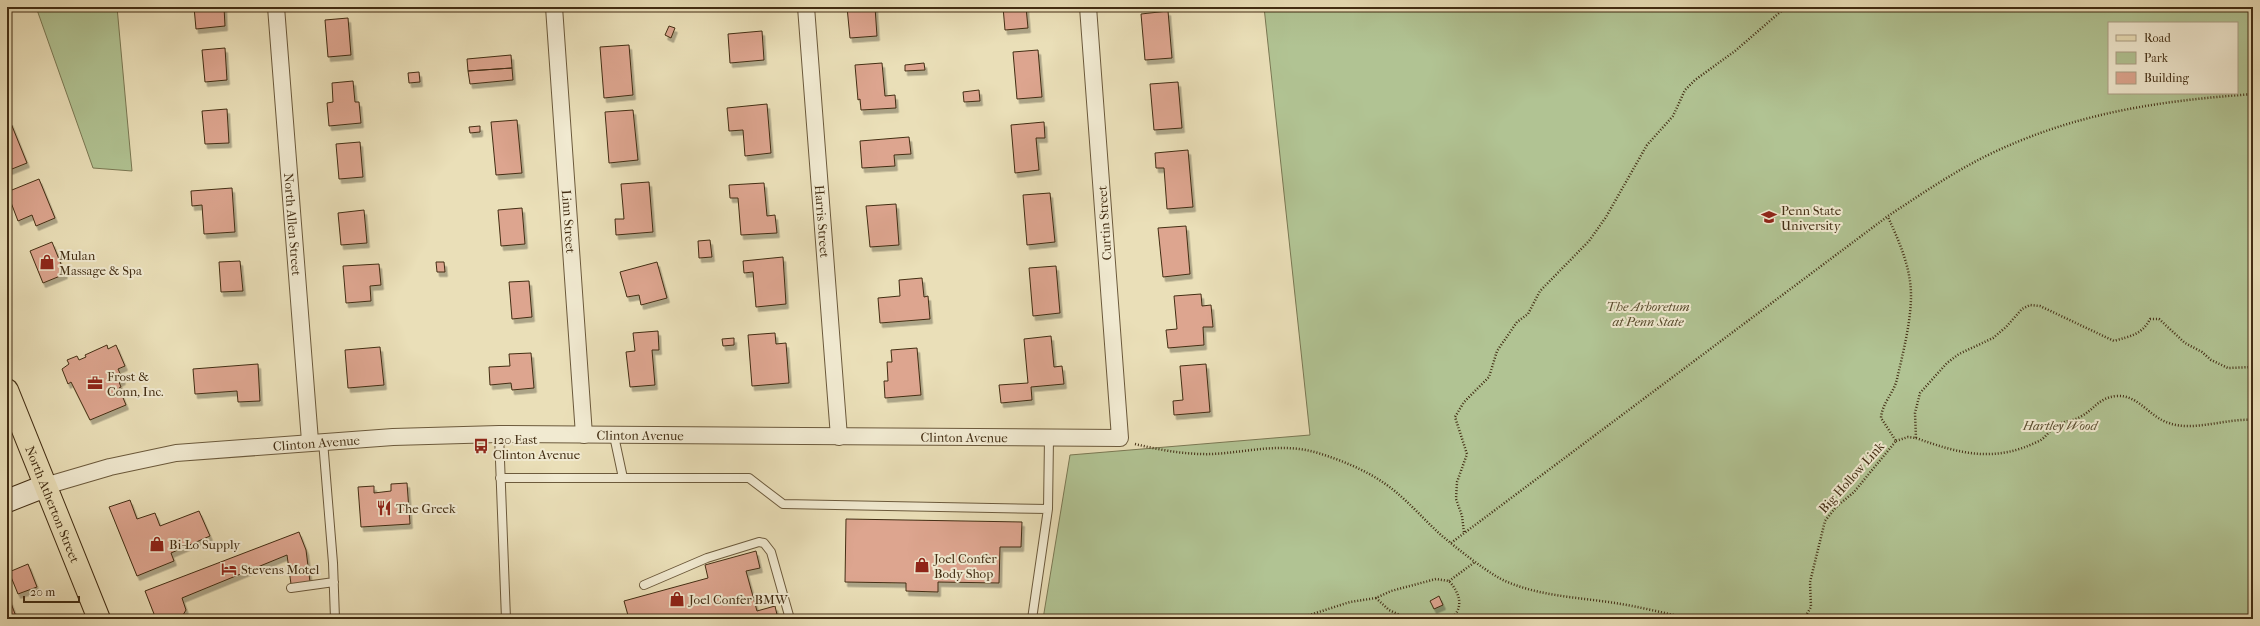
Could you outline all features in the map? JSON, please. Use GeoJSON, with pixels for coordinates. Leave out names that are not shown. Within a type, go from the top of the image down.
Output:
{"type":"FeatureCollection","features":[{"type":"Feature","properties":{"kind":"main road","name":"North Atherton Street"},"geometry":{"type":"LineString","coordinates":[[7,390],[99,619]]}},
{"type":"Feature","properties":{"kind":"main road"},"geometry":{"type":"LineString","coordinates":[[7,501],[46,486]]}},
{"type":"Feature","properties":{"kind":"street","name":"North Allen Street"},"geometry":{"type":"LineString","coordinates":[[276,7],[316,441]]}},
{"type":"Feature","properties":{"kind":"street","name":"Linn Street"},"geometry":{"type":"LineString","coordinates":[[554,7],[584,436]]}},
{"type":"Feature","properties":{"kind":"street","name":"Harris Street"},"geometry":{"type":"LineString","coordinates":[[806,7],[838,437]]}},
{"type":"Feature","properties":{"kind":"street","name":"Curtin Street"},"geometry":{"type":"LineString","coordinates":[[1088,7],[1120,438]]}},
{"type":"Feature","properties":{"kind":"street","name":"Clinton Avenue"},"geometry":{"type":"LineString","coordinates":[[46,486],[110,467],[176,453],[393,436],[499,434],[584,436],[1120,438]]}},
{"type":"Feature","properties":{"kind":"lane"},"geometry":{"type":"LineString","coordinates":[[499,434],[506,619]]}},
{"type":"Feature","properties":{"kind":"lane"},"geometry":{"type":"LineString","coordinates":[[614,436],[623,478]]}},
{"type":"Feature","properties":{"kind":"lane"},"geometry":{"type":"LineString","coordinates":[[1032,619],[1048,509],[1049,438]]}},
{"type":"Feature","properties":{"kind":"lane"},"geometry":{"type":"LineString","coordinates":[[316,441],[334,582],[335,619]]}},
{"type":"Feature","properties":{"kind":"lane"},"geometry":{"type":"LineString","coordinates":[[500,478],[749,478],[783,504],[1048,509]]}},
{"type":"Feature","properties":{"kind":"lane"},"geometry":{"type":"LineString","coordinates":[[644,585],[707,558],[760,542],[764,543],[771,552],[790,619]]}},
{"type":"Feature","properties":{"kind":"lane"},"geometry":{"type":"LineString","coordinates":[[291,588],[334,582]]}},
{"type":"Feature","properties":{"kind":"path"},"geometry":{"type":"LineString","coordinates":[[1464,532],[1462,516],[1456,499],[1457,482],[1467,454],[1455,417],[1464,402],[1489,377],[1497,351],[1517,322],[1528,314],[1540,291],[1589,241],[1606,217],[1647,145],[1673,116],[1685,90],[1695,80],[1735,51],[1786,7]]}},
{"type":"Feature","properties":{"kind":"path"},"geometry":{"type":"LineString","coordinates":[[1451,543],[1888,216],[1940,182],[1986,156],[2071,122],[2158,103],[2253,94]]}},
{"type":"Feature","properties":{"kind":"path","name":"Big Hollow Link"},"geometry":{"type":"LineString","coordinates":[[1804,619],[1811,607],[1810,582],[1825,521],[1836,507],[1854,492],[1896,441],[1881,418],[1883,406],[1897,381],[1911,294],[1900,244],[1888,216]]}},
{"type":"Feature","properties":{"kind":"path"},"geometry":{"type":"LineString","coordinates":[[1916,438],[1915,413],[1920,393],[1947,363],[1959,354],[1993,338],[2006,327],[2022,309],[2030,305],[2040,306],[2077,325],[2114,341],[2140,332],[2145,328],[2150,319],[2159,319],[2186,343],[2202,352],[2211,360],[2228,368],[2253,367]]}},
{"type":"Feature","properties":{"kind":"path"},"geometry":{"type":"LineString","coordinates":[[1896,441],[1908,437],[1916,438],[1946,449],[1971,455],[1986,456],[2012,452],[2041,440],[2058,425],[2081,417],[2094,405],[2107,398],[2118,396],[2130,397],[2149,409],[2157,418],[2170,424],[2191,426],[2217,422],[2253,420]]}},
{"type":"Feature","properties":{"kind":"path"},"geometry":{"type":"LineString","coordinates":[[1120,438],[1151,448],[1195,454],[1213,454],[1275,446],[1298,447],[1319,453],[1342,461],[1385,484],[1451,543],[1475,562],[1500,578],[1523,588],[1692,619]]}},
{"type":"Feature","properties":{"kind":"path"},"geometry":{"type":"LineString","coordinates":[[1449,581],[1475,562]]}},
{"type":"Feature","properties":{"kind":"path"},"geometry":{"type":"LineString","coordinates":[[1297,619],[1350,602],[1376,598],[1391,591],[1436,579],[1449,581],[1458,592],[1459,605],[1454,618]]}},
{"type":"Feature","properties":{"kind":"path"},"geometry":{"type":"LineString","coordinates":[[1376,598],[1389,610],[1408,619]]}},
{"type":"Feature","properties":{"kind":"green space"},"geometry":{"type":"Polygon","coordinates":[[[36,7],[117,7],[132,171],[93,168],[36,7]]]}},
{"type":"Feature","properties":{"kind":"green space","name":"The Arboretum at Penn State"},"geometry":{"type":"Polygon","coordinates":[[[1264,7],[2253,7],[2253,619],[1043,619],[1070,455],[1310,435],[1264,7]]]}},
{"type":"Feature","properties":{"kind":"building"},"geometry":{"type":"Polygon","coordinates":[[[194,7],[224,7],[225,26],[196,29],[194,7]]]}},
{"type":"Feature","properties":{"kind":"building"},"geometry":{"type":"Polygon","coordinates":[[[847,7],[875,7],[877,36],[850,38],[847,7]]]}},
{"type":"Feature","properties":{"kind":"building"},"geometry":{"type":"Polygon","coordinates":[[[1003,7],[1026,7],[1028,28],[1005,30],[1003,7]]]}},
{"type":"Feature","properties":{"kind":"building"},"geometry":{"type":"Polygon","coordinates":[[[1168,11],[1172,58],[1145,60],[1141,14],[1168,11]]]}},
{"type":"Feature","properties":{"kind":"building"},"geometry":{"type":"Polygon","coordinates":[[[348,18],[351,55],[328,57],[325,20],[348,18]]]}},
{"type":"Feature","properties":{"kind":"building"},"geometry":{"type":"Polygon","coordinates":[[[669,26],[675,28],[671,38],[665,35],[669,26]]]}},
{"type":"Feature","properties":{"kind":"building"},"geometry":{"type":"Polygon","coordinates":[[[762,31],[764,60],[730,63],[728,34],[762,31]]]}},
{"type":"Feature","properties":{"kind":"building"},"geometry":{"type":"Polygon","coordinates":[[[629,45],[633,95],[604,98],[600,47],[629,45]]]}},
{"type":"Feature","properties":{"kind":"building"},"geometry":{"type":"Polygon","coordinates":[[[225,48],[227,80],[205,82],[202,50],[225,48]]]}},
{"type":"Feature","properties":{"kind":"building"},"geometry":{"type":"Polygon","coordinates":[[[1038,50],[1042,97],[1017,99],[1013,52],[1038,50]]]}},
{"type":"Feature","properties":{"kind":"building"},"geometry":{"type":"Polygon","coordinates":[[[511,55],[512,68],[468,71],[467,59],[511,55]]]}},
{"type":"Feature","properties":{"kind":"building"},"geometry":{"type":"Polygon","coordinates":[[[882,63],[885,96],[895,95],[896,108],[861,110],[860,99],[858,100],[855,65],[882,63]]]}},
{"type":"Feature","properties":{"kind":"building"},"geometry":{"type":"Polygon","coordinates":[[[924,63],[925,70],[905,71],[905,65],[924,63]]]}},
{"type":"Feature","properties":{"kind":"building"},"geometry":{"type":"Polygon","coordinates":[[[512,68],[513,80],[470,84],[468,71],[512,68]]]}},
{"type":"Feature","properties":{"kind":"building"},"geometry":{"type":"Polygon","coordinates":[[[419,72],[420,82],[409,83],[408,73],[419,72]]]}},
{"type":"Feature","properties":{"kind":"building"},"geometry":{"type":"Polygon","coordinates":[[[353,81],[355,102],[359,102],[361,123],[329,126],[327,103],[333,102],[332,83],[353,81]]]}},
{"type":"Feature","properties":{"kind":"building"},"geometry":{"type":"Polygon","coordinates":[[[1178,82],[1182,128],[1154,130],[1150,84],[1178,82]]]}},
{"type":"Feature","properties":{"kind":"building"},"geometry":{"type":"Polygon","coordinates":[[[979,90],[980,101],[964,102],[963,92],[979,90]]]}},
{"type":"Feature","properties":{"kind":"building"},"geometry":{"type":"Polygon","coordinates":[[[767,104],[771,153],[745,156],[743,130],[729,131],[727,108],[767,104]]]}},
{"type":"Feature","properties":{"kind":"building"},"geometry":{"type":"Polygon","coordinates":[[[227,109],[229,143],[205,144],[202,111],[227,109]]]}},
{"type":"Feature","properties":{"kind":"building"},"geometry":{"type":"Polygon","coordinates":[[[633,110],[638,160],[609,163],[605,112],[633,110]]]}},
{"type":"Feature","properties":{"kind":"building"},"geometry":{"type":"Polygon","coordinates":[[[517,120],[522,173],[496,175],[491,122],[517,120]]]}},
{"type":"Feature","properties":{"kind":"building"},"geometry":{"type":"Polygon","coordinates":[[[10,121],[27,163],[7,171],[7,123],[10,121]]]}},
{"type":"Feature","properties":{"kind":"building"},"geometry":{"type":"Polygon","coordinates":[[[1044,122],[1045,138],[1036,138],[1039,170],[1015,173],[1011,125],[1044,122]]]}},
{"type":"Feature","properties":{"kind":"building"},"geometry":{"type":"Polygon","coordinates":[[[480,126],[480,132],[470,133],[469,127],[480,126]]]}},
{"type":"Feature","properties":{"kind":"building"},"geometry":{"type":"Polygon","coordinates":[[[909,137],[911,154],[894,155],[895,166],[862,168],[860,141],[909,137]]]}},
{"type":"Feature","properties":{"kind":"building"},"geometry":{"type":"Polygon","coordinates":[[[360,142],[363,177],[339,179],[336,144],[360,142]]]}},
{"type":"Feature","properties":{"kind":"building"},"geometry":{"type":"Polygon","coordinates":[[[1188,150],[1193,207],[1167,209],[1164,168],[1156,168],[1155,153],[1188,150]]]}},
{"type":"Feature","properties":{"kind":"building"},"geometry":{"type":"Polygon","coordinates":[[[39,179],[55,218],[36,226],[32,215],[18,221],[7,192],[39,179]]]}},
{"type":"Feature","properties":{"kind":"building"},"geometry":{"type":"Polygon","coordinates":[[[649,182],[653,232],[616,235],[615,219],[624,219],[621,184],[649,182]]]}},
{"type":"Feature","properties":{"kind":"building"},"geometry":{"type":"Polygon","coordinates":[[[764,183],[767,216],[775,215],[777,233],[741,235],[738,198],[730,198],[729,185],[764,183]]]}},
{"type":"Feature","properties":{"kind":"building"},"geometry":{"type":"Polygon","coordinates":[[[232,188],[235,232],[204,234],[202,205],[192,206],[191,191],[232,188]]]}},
{"type":"Feature","properties":{"kind":"building"},"geometry":{"type":"Polygon","coordinates":[[[1050,193],[1055,242],[1027,245],[1023,195],[1050,193]]]}},
{"type":"Feature","properties":{"kind":"building"},"geometry":{"type":"Polygon","coordinates":[[[896,204],[899,245],[870,247],[866,206],[896,204]]]}},
{"type":"Feature","properties":{"kind":"building"},"geometry":{"type":"Polygon","coordinates":[[[522,208],[525,244],[501,246],[498,210],[522,208]]]}},
{"type":"Feature","properties":{"kind":"building"},"geometry":{"type":"Polygon","coordinates":[[[364,210],[367,243],[341,245],[338,213],[364,210]]]}},
{"type":"Feature","properties":{"kind":"building"},"geometry":{"type":"Polygon","coordinates":[[[1186,226],[1190,274],[1163,277],[1158,228],[1186,226]]]}},
{"type":"Feature","properties":{"kind":"building"},"geometry":{"type":"Polygon","coordinates":[[[710,240],[712,257],[699,258],[698,241],[710,240]]]}},
{"type":"Feature","properties":{"kind":"building","name":"Mulan Massage & Spa"},"geometry":{"type":"Polygon","coordinates":[[[52,242],[65,274],[43,283],[30,251],[52,242]]]}},
{"type":"Feature","properties":{"kind":"building"},"geometry":{"type":"Polygon","coordinates":[[[783,257],[786,304],[756,307],[753,272],[744,273],[743,261],[783,257]]]}},
{"type":"Feature","properties":{"kind":"building"},"geometry":{"type":"Polygon","coordinates":[[[240,261],[243,291],[221,292],[219,262],[240,261]]]}},
{"type":"Feature","properties":{"kind":"building"},"geometry":{"type":"Polygon","coordinates":[[[436,262],[444,262],[445,272],[437,272],[436,262]]]}},
{"type":"Feature","properties":{"kind":"building"},"geometry":{"type":"Polygon","coordinates":[[[657,262],[667,298],[641,305],[639,295],[627,297],[620,272],[657,262]]]}},
{"type":"Feature","properties":{"kind":"building"},"geometry":{"type":"Polygon","coordinates":[[[379,264],[381,285],[370,286],[371,301],[346,303],[343,266],[379,264]]]}},
{"type":"Feature","properties":{"kind":"building"},"geometry":{"type":"Polygon","coordinates":[[[1056,266],[1060,313],[1033,316],[1029,268],[1056,266]]]}},
{"type":"Feature","properties":{"kind":"building"},"geometry":{"type":"Polygon","coordinates":[[[922,278],[924,297],[928,296],[930,319],[880,323],[878,298],[900,296],[899,280],[922,278]]]}},
{"type":"Feature","properties":{"kind":"building"},"geometry":{"type":"Polygon","coordinates":[[[529,281],[532,317],[512,319],[509,282],[529,281]]]}},
{"type":"Feature","properties":{"kind":"building"},"geometry":{"type":"Polygon","coordinates":[[[1201,294],[1202,306],[1211,305],[1213,327],[1203,327],[1204,345],[1168,348],[1166,330],[1177,329],[1174,296],[1201,294]]]}},
{"type":"Feature","properties":{"kind":"building"},"geometry":{"type":"Polygon","coordinates":[[[658,331],[659,350],[652,350],[655,385],[630,387],[626,352],[635,351],[633,333],[658,331]]]}},
{"type":"Feature","properties":{"kind":"building"},"geometry":{"type":"Polygon","coordinates":[[[775,333],[776,344],[786,343],[789,383],[752,386],[748,335],[775,333]]]}},
{"type":"Feature","properties":{"kind":"building"},"geometry":{"type":"Polygon","coordinates":[[[1051,336],[1054,367],[1062,366],[1064,384],[1031,387],[1032,400],[1001,403],[999,385],[1028,383],[1024,339],[1051,336]]]}},
{"type":"Feature","properties":{"kind":"building"},"geometry":{"type":"Polygon","coordinates":[[[734,338],[734,345],[723,346],[722,339],[734,338]]]}},
{"type":"Feature","properties":{"kind":"building","name":"Frost & Conn, Inc."},"geometry":{"type":"Polygon","coordinates":[[[107,345],[108,349],[116,345],[125,366],[118,369],[123,380],[119,382],[121,387],[119,388],[126,405],[90,420],[71,382],[68,384],[62,369],[69,364],[67,360],[77,356],[79,360],[86,357],[85,355],[107,345]]]}},
{"type":"Feature","properties":{"kind":"building"},"geometry":{"type":"Polygon","coordinates":[[[380,347],[384,385],[348,388],[345,350],[380,347]]]}},
{"type":"Feature","properties":{"kind":"building"},"geometry":{"type":"Polygon","coordinates":[[[917,348],[921,395],[885,398],[884,381],[888,381],[887,362],[892,362],[891,350],[917,348]]]}},
{"type":"Feature","properties":{"kind":"building"},"geometry":{"type":"Polygon","coordinates":[[[531,353],[534,388],[512,390],[511,383],[490,385],[489,367],[510,366],[509,354],[531,353]]]}},
{"type":"Feature","properties":{"kind":"building"},"geometry":{"type":"Polygon","coordinates":[[[258,364],[260,401],[238,402],[237,391],[195,394],[193,369],[258,364]]]}},
{"type":"Feature","properties":{"kind":"building"},"geometry":{"type":"Polygon","coordinates":[[[1206,364],[1210,412],[1174,415],[1173,401],[1183,400],[1180,366],[1206,364]]]}},
{"type":"Feature","properties":{"kind":"building","name":"The Greek"},"geometry":{"type":"Polygon","coordinates":[[[407,483],[410,524],[361,527],[358,487],[374,486],[374,493],[391,491],[391,484],[407,483]]]}},
{"type":"Feature","properties":{"kind":"building","name":"Bi-Lo Supply"},"geometry":{"type":"Polygon","coordinates":[[[130,500],[137,519],[155,513],[160,526],[199,511],[210,536],[171,553],[174,561],[137,576],[109,507],[130,500]]]}},
{"type":"Feature","properties":{"kind":"building","name":"Joel Confer Body Shop"},"geometry":{"type":"Polygon","coordinates":[[[846,519],[1022,522],[1021,547],[1000,547],[999,583],[938,582],[938,592],[906,591],[906,583],[845,582],[846,519]]]}},
{"type":"Feature","properties":{"kind":"building","name":"Stevens Motel"},"geometry":{"type":"Polygon","coordinates":[[[299,532],[306,550],[310,582],[291,584],[287,555],[182,598],[186,610],[183,615],[172,619],[156,619],[145,591],[299,532]]]}},
{"type":"Feature","properties":{"kind":"building"},"geometry":{"type":"Polygon","coordinates":[[[756,551],[760,568],[746,571],[757,611],[775,606],[778,619],[629,619],[624,601],[708,578],[705,565],[756,551]]]}},
{"type":"Feature","properties":{"kind":"building"},"geometry":{"type":"Polygon","coordinates":[[[28,564],[37,587],[18,594],[9,572],[28,564]]]}},
{"type":"Feature","properties":{"kind":"building"},"geometry":{"type":"Polygon","coordinates":[[[7,593],[17,619],[7,619],[7,593]]]}},
{"type":"Feature","properties":{"kind":"building"},"geometry":{"type":"Polygon","coordinates":[[[1439,596],[1443,605],[1434,609],[1430,601],[1439,596]]]}},
{"type":"Feature","properties":{"kind":"place","name":"Penn State University"},"geometry":{"type":"Point","coordinates":[1769,217]}},
{"type":"Feature","properties":{"kind":"place","name":"Mulan Massage & Spa"},"geometry":{"type":"Point","coordinates":[47,262]}},
{"type":"Feature","properties":{"kind":"place","name":"Frost & Conn, Inc."},"geometry":{"type":"Point","coordinates":[95,383]}},
{"type":"Feature","properties":{"kind":"place","name":"120 East Clinton Avenue"},"geometry":{"type":"Point","coordinates":[481,446]}},
{"type":"Feature","properties":{"kind":"place","name":"The Greek"},"geometry":{"type":"Point","coordinates":[384,508]}},
{"type":"Feature","properties":{"kind":"place","name":"Bi-Lo Supply"},"geometry":{"type":"Point","coordinates":[157,544]}},
{"type":"Feature","properties":{"kind":"place","name":"Joel Confer Body Shop"},"geometry":{"type":"Point","coordinates":[922,565]}},
{"type":"Feature","properties":{"kind":"place","name":"Stevens Motel"},"geometry":{"type":"Point","coordinates":[229,569]}},
{"type":"Feature","properties":{"kind":"place","name":"Joel Confer BMW"},"geometry":{"type":"Point","coordinates":[677,599]}},
{"type":"Feature","properties":{"kind":"park label","name":"Hartley Wood"},"geometry":{"type":"Point","coordinates":[2060,425]}}]}
